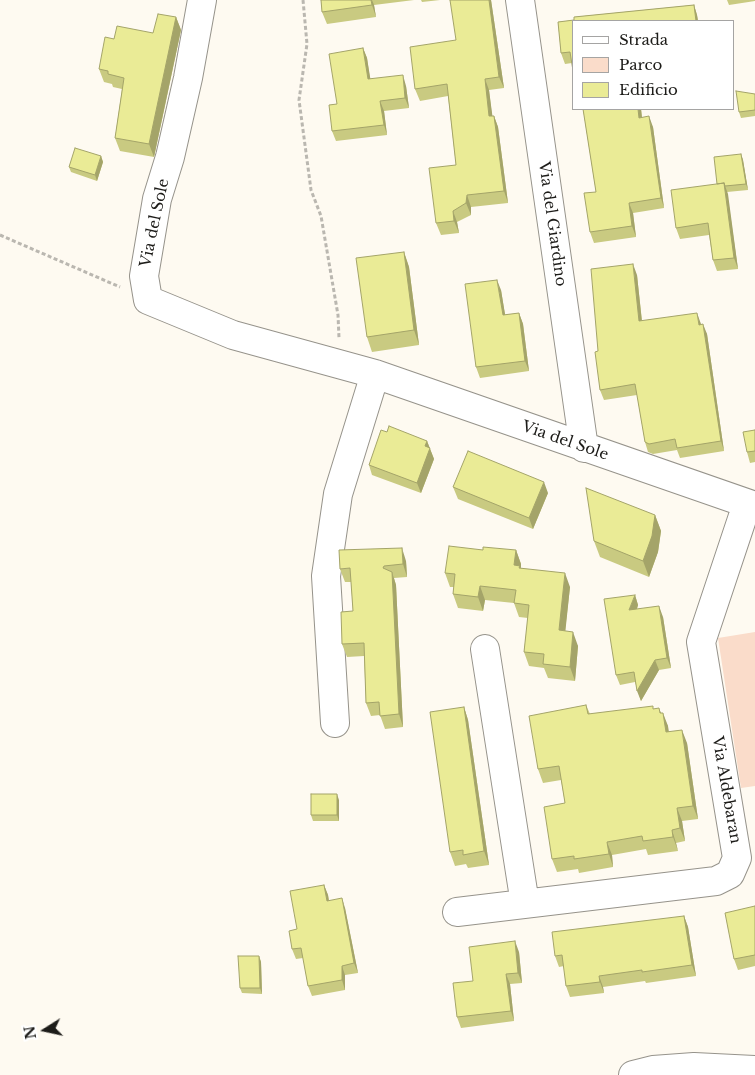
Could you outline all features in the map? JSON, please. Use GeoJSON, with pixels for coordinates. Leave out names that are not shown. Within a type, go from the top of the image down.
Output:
{"type":"FeatureCollection","features":[{"type":"Feature","properties":{"kind":"street","name":"Via del Sole"},"geometry":{"type":"LineString","coordinates":[[202,0],[188,78],[170,157],[157,199],[144,276],[148,300],[233,335],[375,374],[751,505]]}},
{"type":"Feature","properties":{"kind":"street","name":"Via del Giardino"},"geometry":{"type":"LineString","coordinates":[[520,0],[584,448]]}},
{"type":"Feature","properties":{"kind":"street"},"geometry":{"type":"LineString","coordinates":[[335,723],[326,576],[338,494],[375,374]]}},
{"type":"Feature","properties":{"kind":"street","name":"Via Aldebaran"},"geometry":{"type":"LineString","coordinates":[[457,912],[716,881],[730,874],[737,858],[701,642],[751,505]]}},
{"type":"Feature","properties":{"kind":"street"},"geometry":{"type":"LineString","coordinates":[[485,650],[525,904]]}},
{"type":"Feature","properties":{"kind":"street"},"geometry":{"type":"LineString","coordinates":[[633,1075],[653,1070],[694,1067],[755,1070]]}},
{"type":"Feature","properties":{"kind":"path"},"geometry":{"type":"LineString","coordinates":[[303,0],[307,44],[299,100],[311,190],[321,216],[336,306],[340,364]]}},
{"type":"Feature","properties":{"kind":"path"},"geometry":{"type":"LineString","coordinates":[[0,235],[69,263],[148,300]]}},
{"type":"Feature","properties":{"kind":"green space"},"geometry":{"type":"Polygon","coordinates":[[[755,632],[755,786],[741,788],[718,638],[755,632]]]}},
{"type":"Feature","properties":{"kind":"building"},"geometry":{"type":"Polygon","coordinates":[[[321,0],[371,0],[372,5],[322,12],[321,0]]]}},
{"type":"Feature","properties":{"kind":"building"},"geometry":{"type":"Polygon","coordinates":[[[450,0],[489,0],[499,77],[485,79],[489,116],[494,116],[504,191],[467,195],[466,203],[453,211],[454,221],[436,223],[429,168],[456,165],[447,84],[415,89],[410,47],[456,40],[450,0]]]}},
{"type":"Feature","properties":{"kind":"building"},"geometry":{"type":"Polygon","coordinates":[[[694,5],[696,20],[574,20],[574,17],[694,5]]]}},
{"type":"Feature","properties":{"kind":"building"},"geometry":{"type":"Polygon","coordinates":[[[158,14],[176,17],[149,144],[115,138],[124,78],[108,74],[108,71],[99,69],[105,37],[114,39],[117,26],[153,33],[158,14]]]}},
{"type":"Feature","properties":{"kind":"building"},"geometry":{"type":"Polygon","coordinates":[[[572,20],[572,64],[570,52],[561,53],[558,22],[572,20]]]}},
{"type":"Feature","properties":{"kind":"building"},"geometry":{"type":"Polygon","coordinates":[[[363,48],[368,79],[403,75],[405,98],[380,101],[384,125],[332,131],[329,105],[337,104],[329,54],[363,48]]]}},
{"type":"Feature","properties":{"kind":"building"},"geometry":{"type":"Polygon","coordinates":[[[736,91],[755,94],[755,110],[739,112],[736,91]]]}},
{"type":"Feature","properties":{"kind":"building"},"geometry":{"type":"Polygon","coordinates":[[[583,110],[638,110],[639,118],[649,116],[661,198],[629,203],[632,226],[590,232],[584,193],[596,192],[583,110]]]}},
{"type":"Feature","properties":{"kind":"building"},"geometry":{"type":"Polygon","coordinates":[[[75,148],[101,156],[95,175],[69,167],[75,148]]]}},
{"type":"Feature","properties":{"kind":"building"},"geometry":{"type":"Polygon","coordinates":[[[741,154],[746,184],[725,186],[724,183],[717,184],[714,157],[741,154]]]}},
{"type":"Feature","properties":{"kind":"building"},"geometry":{"type":"Polygon","coordinates":[[[724,183],[734,258],[713,260],[708,223],[676,228],[671,190],[724,183]]]}},
{"type":"Feature","properties":{"kind":"building"},"geometry":{"type":"Polygon","coordinates":[[[404,252],[414,330],[367,337],[356,258],[404,252]]]}},
{"type":"Feature","properties":{"kind":"building"},"geometry":{"type":"Polygon","coordinates":[[[633,264],[639,321],[697,313],[699,325],[703,324],[721,441],[677,448],[675,439],[649,444],[645,442],[635,384],[600,390],[595,352],[598,351],[591,269],[633,264]]]}},
{"type":"Feature","properties":{"kind":"building"},"geometry":{"type":"Polygon","coordinates":[[[497,280],[503,315],[519,313],[525,361],[476,367],[465,284],[497,280]]]}},
{"type":"Feature","properties":{"kind":"building"},"geometry":{"type":"Polygon","coordinates":[[[389,426],[427,441],[425,446],[430,448],[417,483],[369,465],[381,430],[387,432],[389,426]]]}},
{"type":"Feature","properties":{"kind":"building"},"geometry":{"type":"Polygon","coordinates":[[[755,430],[755,451],[747,452],[743,432],[755,430]]]}},
{"type":"Feature","properties":{"kind":"building"},"geometry":{"type":"Polygon","coordinates":[[[468,451],[544,482],[529,518],[453,487],[468,451]]]}},
{"type":"Feature","properties":{"kind":"building"},"geometry":{"type":"Polygon","coordinates":[[[586,488],[655,515],[652,536],[643,561],[594,541],[586,488]]]}},
{"type":"Feature","properties":{"kind":"building"},"geometry":{"type":"Polygon","coordinates":[[[449,546],[483,550],[483,547],[516,550],[514,565],[520,566],[519,568],[565,573],[559,630],[573,632],[570,667],[543,664],[544,654],[524,652],[529,605],[514,603],[516,590],[480,586],[478,597],[453,594],[455,574],[445,573],[449,546]]]}},
{"type":"Feature","properties":{"kind":"building"},"geometry":{"type":"Polygon","coordinates":[[[402,548],[403,564],[384,566],[383,568],[392,572],[399,714],[380,716],[379,702],[366,703],[364,643],[342,644],[341,612],[353,611],[350,568],[340,569],[339,550],[402,548]]]}},
{"type":"Feature","properties":{"kind":"building"},"geometry":{"type":"Polygon","coordinates":[[[635,595],[629,610],[659,606],[667,658],[655,660],[637,691],[634,672],[616,675],[604,599],[635,595]]]}},
{"type":"Feature","properties":{"kind":"building"},"geometry":{"type":"Polygon","coordinates":[[[586,705],[588,714],[653,706],[653,709],[659,708],[660,713],[663,713],[666,732],[682,730],[693,806],[677,808],[680,828],[672,830],[673,837],[643,841],[642,836],[607,842],[609,854],[574,859],[574,856],[552,859],[544,807],[565,803],[559,766],[538,769],[529,716],[586,705]]]}},
{"type":"Feature","properties":{"kind":"building"},"geometry":{"type":"Polygon","coordinates":[[[464,707],[484,851],[463,855],[463,850],[450,852],[430,712],[464,707]]]}},
{"type":"Feature","properties":{"kind":"building"},"geometry":{"type":"Polygon","coordinates":[[[311,794],[337,794],[337,815],[311,815],[311,794]]]}},
{"type":"Feature","properties":{"kind":"building"},"geometry":{"type":"Polygon","coordinates":[[[324,885],[327,901],[342,898],[354,963],[342,966],[342,980],[308,986],[301,948],[292,949],[289,931],[297,929],[290,891],[324,885]]]}},
{"type":"Feature","properties":{"kind":"building"},"geometry":{"type":"Polygon","coordinates":[[[755,906],[755,955],[734,959],[725,913],[755,906]]]}},
{"type":"Feature","properties":{"kind":"building"},"geometry":{"type":"Polygon","coordinates":[[[684,916],[692,965],[599,976],[600,982],[566,986],[562,955],[555,956],[552,932],[684,916]]]}},
{"type":"Feature","properties":{"kind":"building"},"geometry":{"type":"Polygon","coordinates":[[[515,941],[518,973],[506,974],[511,1011],[457,1017],[453,983],[473,981],[469,947],[515,941]]]}},
{"type":"Feature","properties":{"kind":"building"},"geometry":{"type":"Polygon","coordinates":[[[238,956],[259,956],[260,988],[240,988],[238,956]]]}}]}
